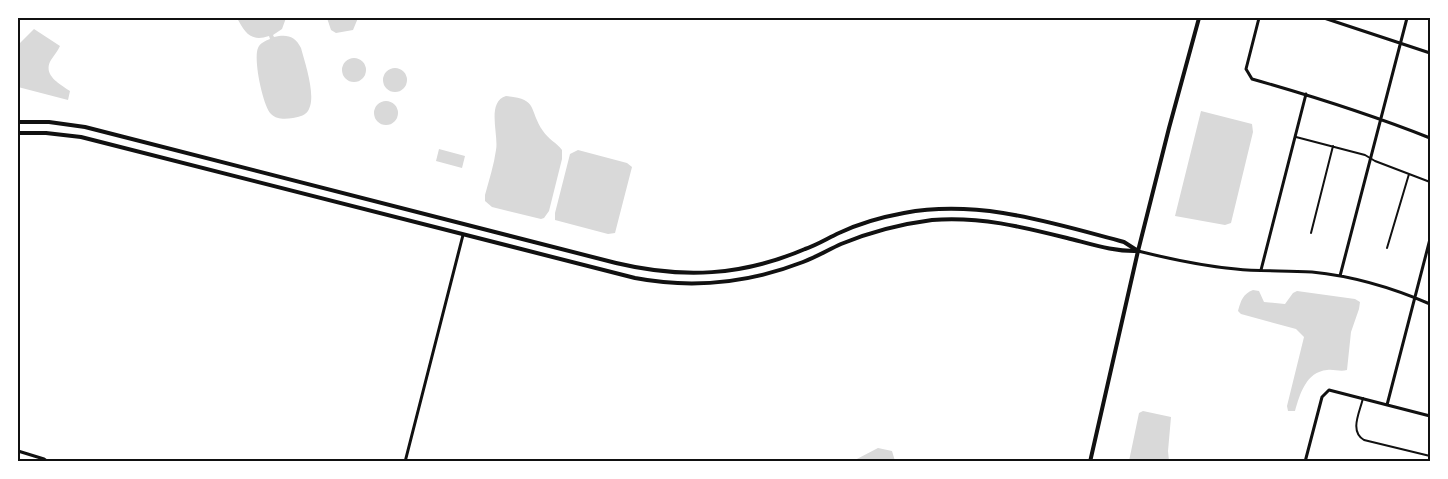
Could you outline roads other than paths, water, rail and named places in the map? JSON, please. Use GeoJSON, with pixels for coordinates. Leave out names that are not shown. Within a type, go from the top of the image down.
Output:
{"type":"FeatureCollection","features":[{"type":"Feature","properties":{"kind":"street"},"geometry":{"type":"LineString","coordinates":[[1090,462],[1138,251],[1199,18]]}},
{"type":"Feature","properties":{"kind":"street"},"geometry":{"type":"LineString","coordinates":[[1259,18],[1246,69],[1252,80],[1306,94],[1430,138]]}},
{"type":"Feature","properties":{"kind":"street"},"geometry":{"type":"LineString","coordinates":[[1324,18],[1430,53]]}},
{"type":"Feature","properties":{"kind":"street"},"geometry":{"type":"LineString","coordinates":[[1340,276],[1407,18]]}},
{"type":"Feature","properties":{"kind":"street"},"geometry":{"type":"LineString","coordinates":[[1261,270],[1306,94]]}},
{"type":"Feature","properties":{"kind":"street"},"geometry":{"type":"LineString","coordinates":[[18,122],[62,123],[658,272],[719,272],[746,268],[794,254],[870,221],[904,213],[951,209],[979,209],[1017,215],[1124,242],[1138,251]]}},
{"type":"Feature","properties":{"kind":"street"},"geometry":{"type":"LineString","coordinates":[[18,133],[71,135],[462,235],[636,278],[663,282],[694,284],[746,279],[776,272],[850,240],[876,231],[904,224],[934,220],[969,220],[995,222],[1122,252],[1138,251],[1209,266],[1340,276],[1370,283],[1430,304]]}},
{"type":"Feature","properties":{"kind":"street"},"geometry":{"type":"LineString","coordinates":[[139,152],[141,142]]}},
{"type":"Feature","properties":{"kind":"street"},"geometry":{"type":"LineString","coordinates":[[406,462],[465,224]]}},
{"type":"Feature","properties":{"kind":"street"},"geometry":{"type":"LineString","coordinates":[[1387,405],[1430,239]]}},
{"type":"Feature","properties":{"kind":"street"},"geometry":{"type":"LineString","coordinates":[[636,278],[638,268]]}},
{"type":"Feature","properties":{"kind":"street"},"geometry":{"type":"LineString","coordinates":[[1305,462],[1325,393],[1329,390],[1430,416]]}},
{"type":"Feature","properties":{"kind":"street"},"geometry":{"type":"LineString","coordinates":[[18,452],[44,458],[48,462]]}},
{"type":"Feature","properties":{"kind":"lane"},"geometry":{"type":"LineString","coordinates":[[1296,136],[1365,155],[1430,182]]}},
{"type":"Feature","properties":{"kind":"lane"},"geometry":{"type":"LineString","coordinates":[[1311,233],[1333,146]]}},
{"type":"Feature","properties":{"kind":"lane"},"geometry":{"type":"LineString","coordinates":[[1387,248],[1409,174]]}},
{"type":"Feature","properties":{"kind":"lane"},"geometry":{"type":"LineString","coordinates":[[1363,398],[1356,427],[1359,437],[1364,440],[1430,456]]}}]}
